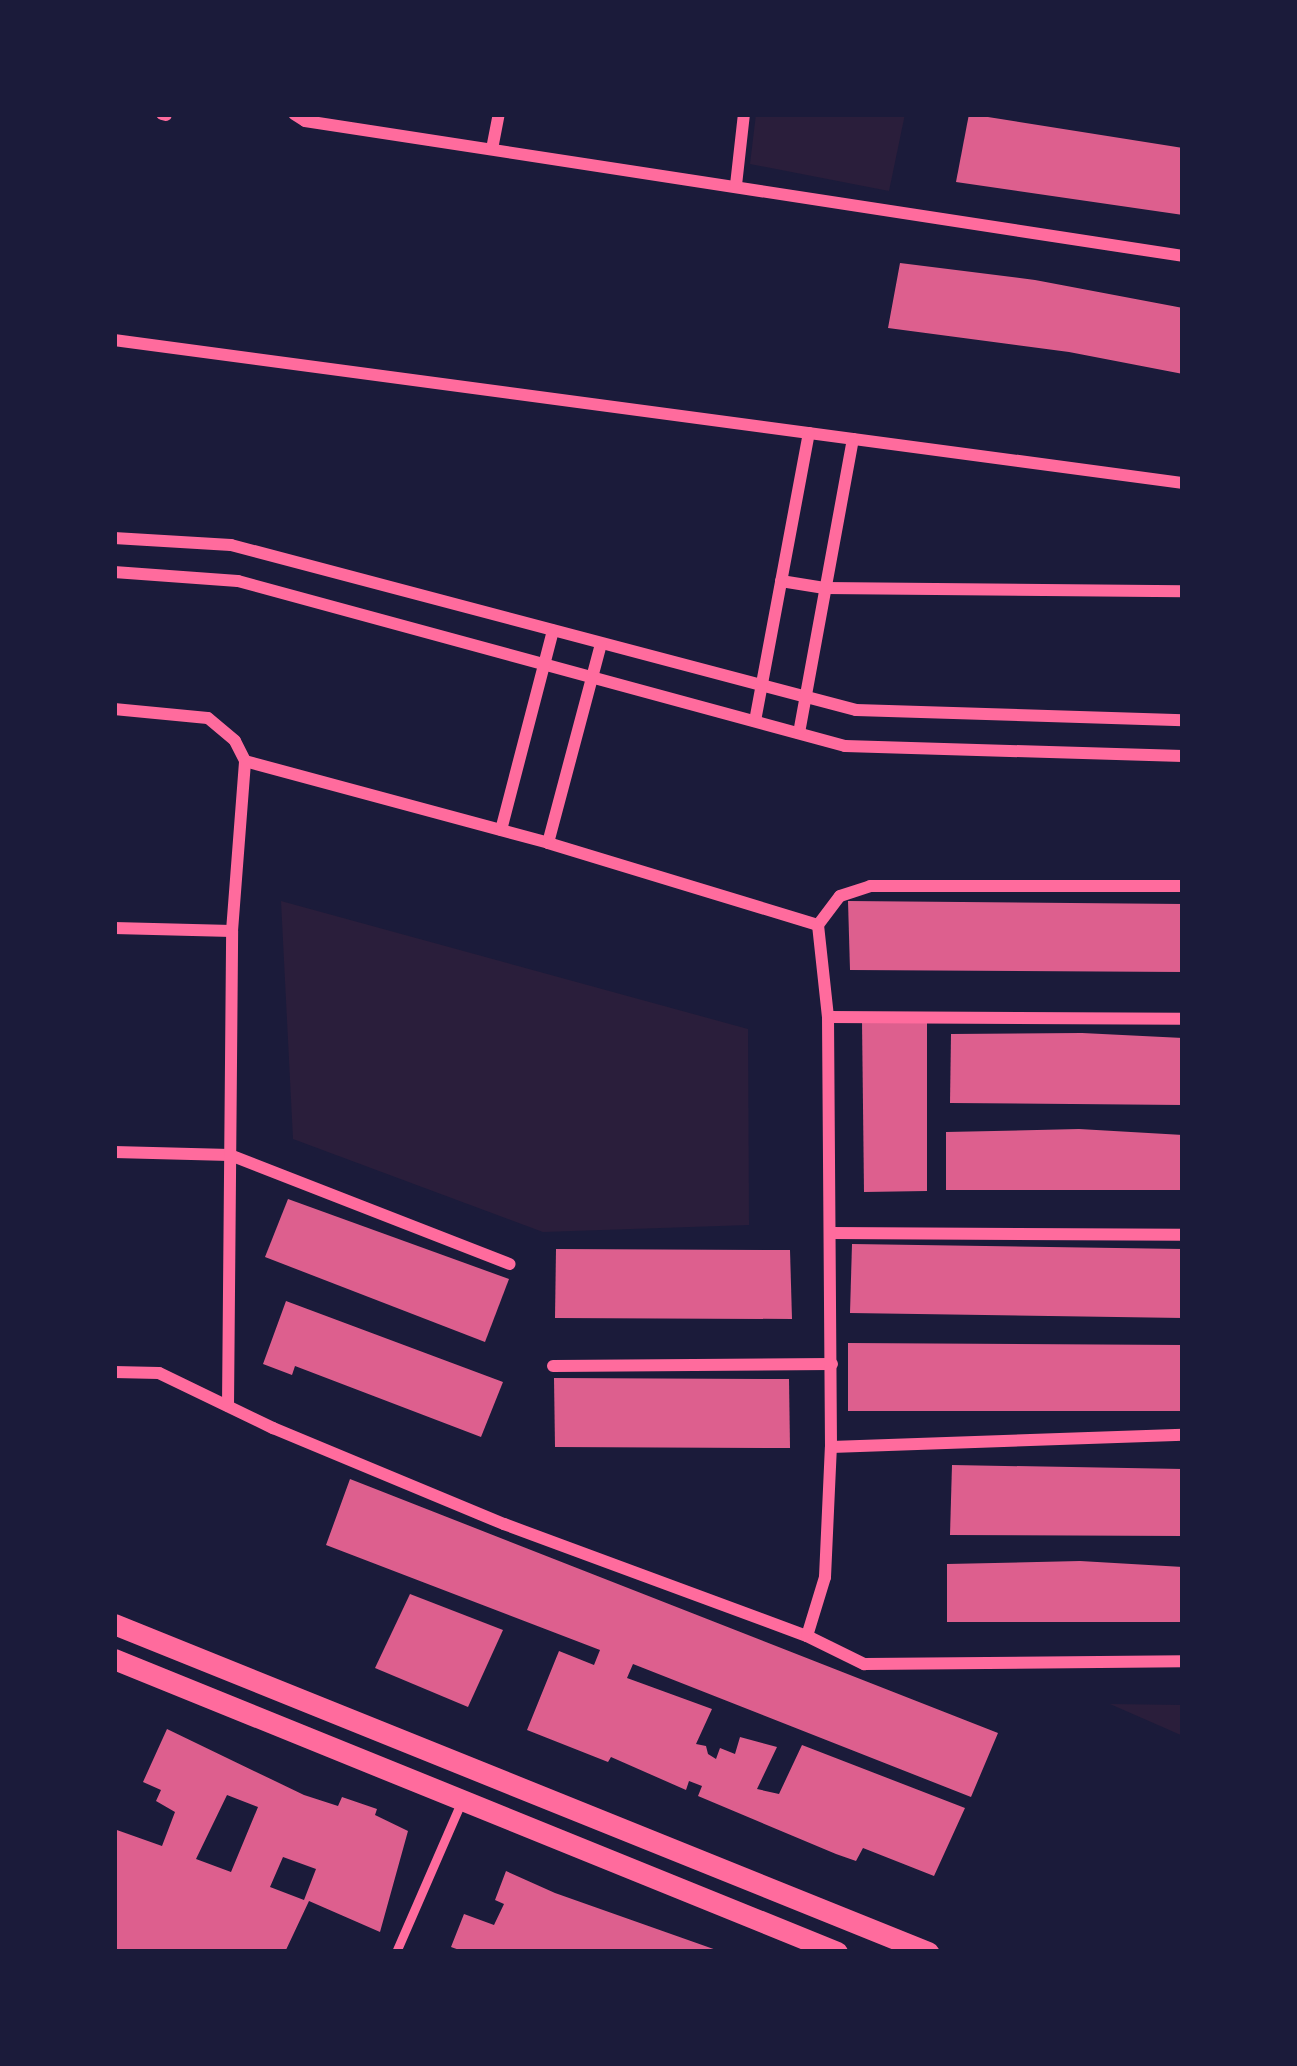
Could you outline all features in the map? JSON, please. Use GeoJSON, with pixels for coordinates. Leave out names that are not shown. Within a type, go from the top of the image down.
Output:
{"type":"FeatureCollection","features":[{"type":"Feature","properties":{"kind":"street"},"geometry":{"type":"LineString","coordinates":[[492,149],[499,114]]}},
{"type":"Feature","properties":{"kind":"street"},"geometry":{"type":"LineString","coordinates":[[736,185],[744,114]]}},
{"type":"Feature","properties":{"kind":"street"},"geometry":{"type":"LineString","coordinates":[[300,117],[1183,256]]}},
{"type":"Feature","properties":{"kind":"street"},"geometry":{"type":"LineString","coordinates":[[114,340],[1183,483]]}},
{"type":"Feature","properties":{"kind":"street"},"geometry":{"type":"LineString","coordinates":[[755,721],[809,433]]}},
{"type":"Feature","properties":{"kind":"street"},"geometry":{"type":"LineString","coordinates":[[799,734],[853,439]]}},
{"type":"Feature","properties":{"kind":"street"},"geometry":{"type":"LineString","coordinates":[[114,538],[231,545],[805,699],[882,712],[1183,719]]}},
{"type":"Feature","properties":{"kind":"street"},"geometry":{"type":"LineString","coordinates":[[114,572],[238,581],[799,734],[878,751],[1183,756]]}},
{"type":"Feature","properties":{"kind":"street"},"geometry":{"type":"LineString","coordinates":[[781,581],[824,588],[1183,591]]}},
{"type":"Feature","properties":{"kind":"street"},"geometry":{"type":"LineString","coordinates":[[501,830],[553,632]]}},
{"type":"Feature","properties":{"kind":"street"},"geometry":{"type":"LineString","coordinates":[[548,843],[601,644]]}},
{"type":"Feature","properties":{"kind":"street"},"geometry":{"type":"LineString","coordinates":[[114,710],[208,718],[235,741],[245,761],[232,931],[228,1406]]}},
{"type":"Feature","properties":{"kind":"street"},"geometry":{"type":"LineString","coordinates":[[245,761],[548,843],[818,925]]}},
{"type":"Feature","properties":{"kind":"street"},"geometry":{"type":"LineString","coordinates":[[807,1636],[825,1576],[831,1447],[829,1017],[818,925],[840,896],[870,886],[1183,886]]}},
{"type":"Feature","properties":{"kind":"street"},"geometry":{"type":"LineString","coordinates":[[114,928],[232,931]]}},
{"type":"Feature","properties":{"kind":"street"},"geometry":{"type":"LineString","coordinates":[[829,1017],[1183,1019]]}},
{"type":"Feature","properties":{"kind":"street"},"geometry":{"type":"LineString","coordinates":[[114,1153],[230,1155],[509,1264]]}},
{"type":"Feature","properties":{"kind":"street"},"geometry":{"type":"LineString","coordinates":[[830,1233],[1183,1235]]}},
{"type":"Feature","properties":{"kind":"street"},"geometry":{"type":"LineString","coordinates":[[553,1366],[832,1364]]}},
{"type":"Feature","properties":{"kind":"street"},"geometry":{"type":"LineString","coordinates":[[114,1372],[159,1372],[504,1524],[807,1636],[864,1664],[1183,1661]]}},
{"type":"Feature","properties":{"kind":"street"},"geometry":{"type":"LineString","coordinates":[[831,1447],[1183,1435]]}},
{"type":"Feature","properties":{"kind":"street"},"geometry":{"type":"LineString","coordinates":[[114,1624],[928,1952]]}},
{"type":"Feature","properties":{"kind":"street"},"geometry":{"type":"LineString","coordinates":[[114,1659],[837,1952]]}},
{"type":"Feature","properties":{"kind":"lane"},"geometry":{"type":"LineString","coordinates":[[396,1952],[462,1800]]}},
{"type":"Feature","properties":{"kind":"shaded area"},"geometry":{"type":"Polygon","coordinates":[[[756,114],[905,114],[889,191],[750,164],[756,114]]]}},
{"type":"Feature","properties":{"kind":"shaded area"},"geometry":{"type":"Polygon","coordinates":[[[281,901],[748,1029],[749,1225],[543,1232],[293,1139],[281,901]]]}},
{"type":"Feature","properties":{"kind":"shaded area"},"geometry":{"type":"Polygon","coordinates":[[[1110,1704],[1183,1705],[1183,1736],[1110,1704]]]}},
{"type":"Feature","properties":{"kind":"building"},"geometry":{"type":"Polygon","coordinates":[[[969,114],[1183,148],[1183,215],[956,182],[969,114]]]}},
{"type":"Feature","properties":{"kind":"building"},"geometry":{"type":"Polygon","coordinates":[[[900,263],[1035,280],[1183,308],[1183,374],[1069,352],[888,328],[900,263]]]}},
{"type":"Feature","properties":{"kind":"building"},"geometry":{"type":"Polygon","coordinates":[[[848,901],[1183,904],[1183,972],[850,970],[848,901]]]}},
{"type":"Feature","properties":{"kind":"building"},"geometry":{"type":"Polygon","coordinates":[[[862,1021],[927,1022],[927,1191],[864,1192],[862,1021]]]}},
{"type":"Feature","properties":{"kind":"building"},"geometry":{"type":"Polygon","coordinates":[[[951,1034],[1183,1038],[1183,1105],[950,1103],[951,1034]]]}},
{"type":"Feature","properties":{"kind":"building"},"geometry":{"type":"Polygon","coordinates":[[[1079,1129],[1183,1135],[1183,1190],[946,1190],[946,1132],[1079,1129]]]}},
{"type":"Feature","properties":{"kind":"building"},"geometry":{"type":"Polygon","coordinates":[[[288,1199],[509,1279],[485,1342],[265,1257],[288,1199]]]}},
{"type":"Feature","properties":{"kind":"building"},"geometry":{"type":"Polygon","coordinates":[[[852,1244],[1183,1249],[1183,1318],[850,1313],[852,1244]]]}},
{"type":"Feature","properties":{"kind":"building"},"geometry":{"type":"Polygon","coordinates":[[[556,1249],[790,1250],[792,1319],[555,1318],[556,1249]]]}},
{"type":"Feature","properties":{"kind":"building"},"geometry":{"type":"Polygon","coordinates":[[[286,1301],[503,1382],[481,1437],[295,1366],[292,1375],[263,1364],[286,1301]]]}},
{"type":"Feature","properties":{"kind":"building"},"geometry":{"type":"Polygon","coordinates":[[[848,1343],[1183,1345],[1183,1411],[848,1411],[848,1343]]]}},
{"type":"Feature","properties":{"kind":"building"},"geometry":{"type":"Polygon","coordinates":[[[554,1378],[789,1379],[790,1448],[555,1447],[554,1378]]]}},
{"type":"Feature","properties":{"kind":"building"},"geometry":{"type":"Polygon","coordinates":[[[952,1465],[1183,1469],[1183,1536],[950,1535],[952,1465]]]}},
{"type":"Feature","properties":{"kind":"building"},"geometry":{"type":"Polygon","coordinates":[[[350,1479],[998,1733],[971,1797],[633,1664],[627,1678],[712,1709],[696,1744],[706,1746],[716,1759],[720,1748],[735,1754],[740,1737],[777,1747],[757,1789],[779,1794],[802,1745],[965,1808],[934,1876],[863,1848],[856,1861],[836,1854],[698,1796],[702,1786],[689,1781],[686,1790],[611,1757],[608,1762],[527,1730],[559,1651],[594,1665],[600,1650],[326,1545],[350,1479]]]}},
{"type":"Feature","properties":{"kind":"building"},"geometry":{"type":"Polygon","coordinates":[[[1080,1561],[1183,1567],[1183,1622],[947,1622],[947,1564],[1080,1561]]]}},
{"type":"Feature","properties":{"kind":"building"},"geometry":{"type":"Polygon","coordinates":[[[410,1594],[503,1630],[468,1707],[375,1668],[410,1594]]]}},
{"type":"Feature","properties":{"kind":"building"},"geometry":{"type":"Polygon","coordinates":[[[167,1729],[304,1795],[338,1806],[342,1797],[377,1809],[375,1815],[408,1831],[380,1932],[309,1901],[285,1952],[114,1952],[114,1829],[162,1846],[175,1812],[156,1801],[161,1790],[143,1782],[167,1729]],[[227,1795],[196,1859],[231,1872],[258,1807],[227,1795]],[[283,1857],[270,1887],[304,1900],[316,1869],[283,1857]]]}},
{"type":"Feature","properties":{"kind":"building"},"geometry":{"type":"Polygon","coordinates":[[[506,1871],[722,1952],[465,1952],[451,1947],[464,1914],[494,1925],[504,1904],[495,1900],[506,1871]]]}}]}
